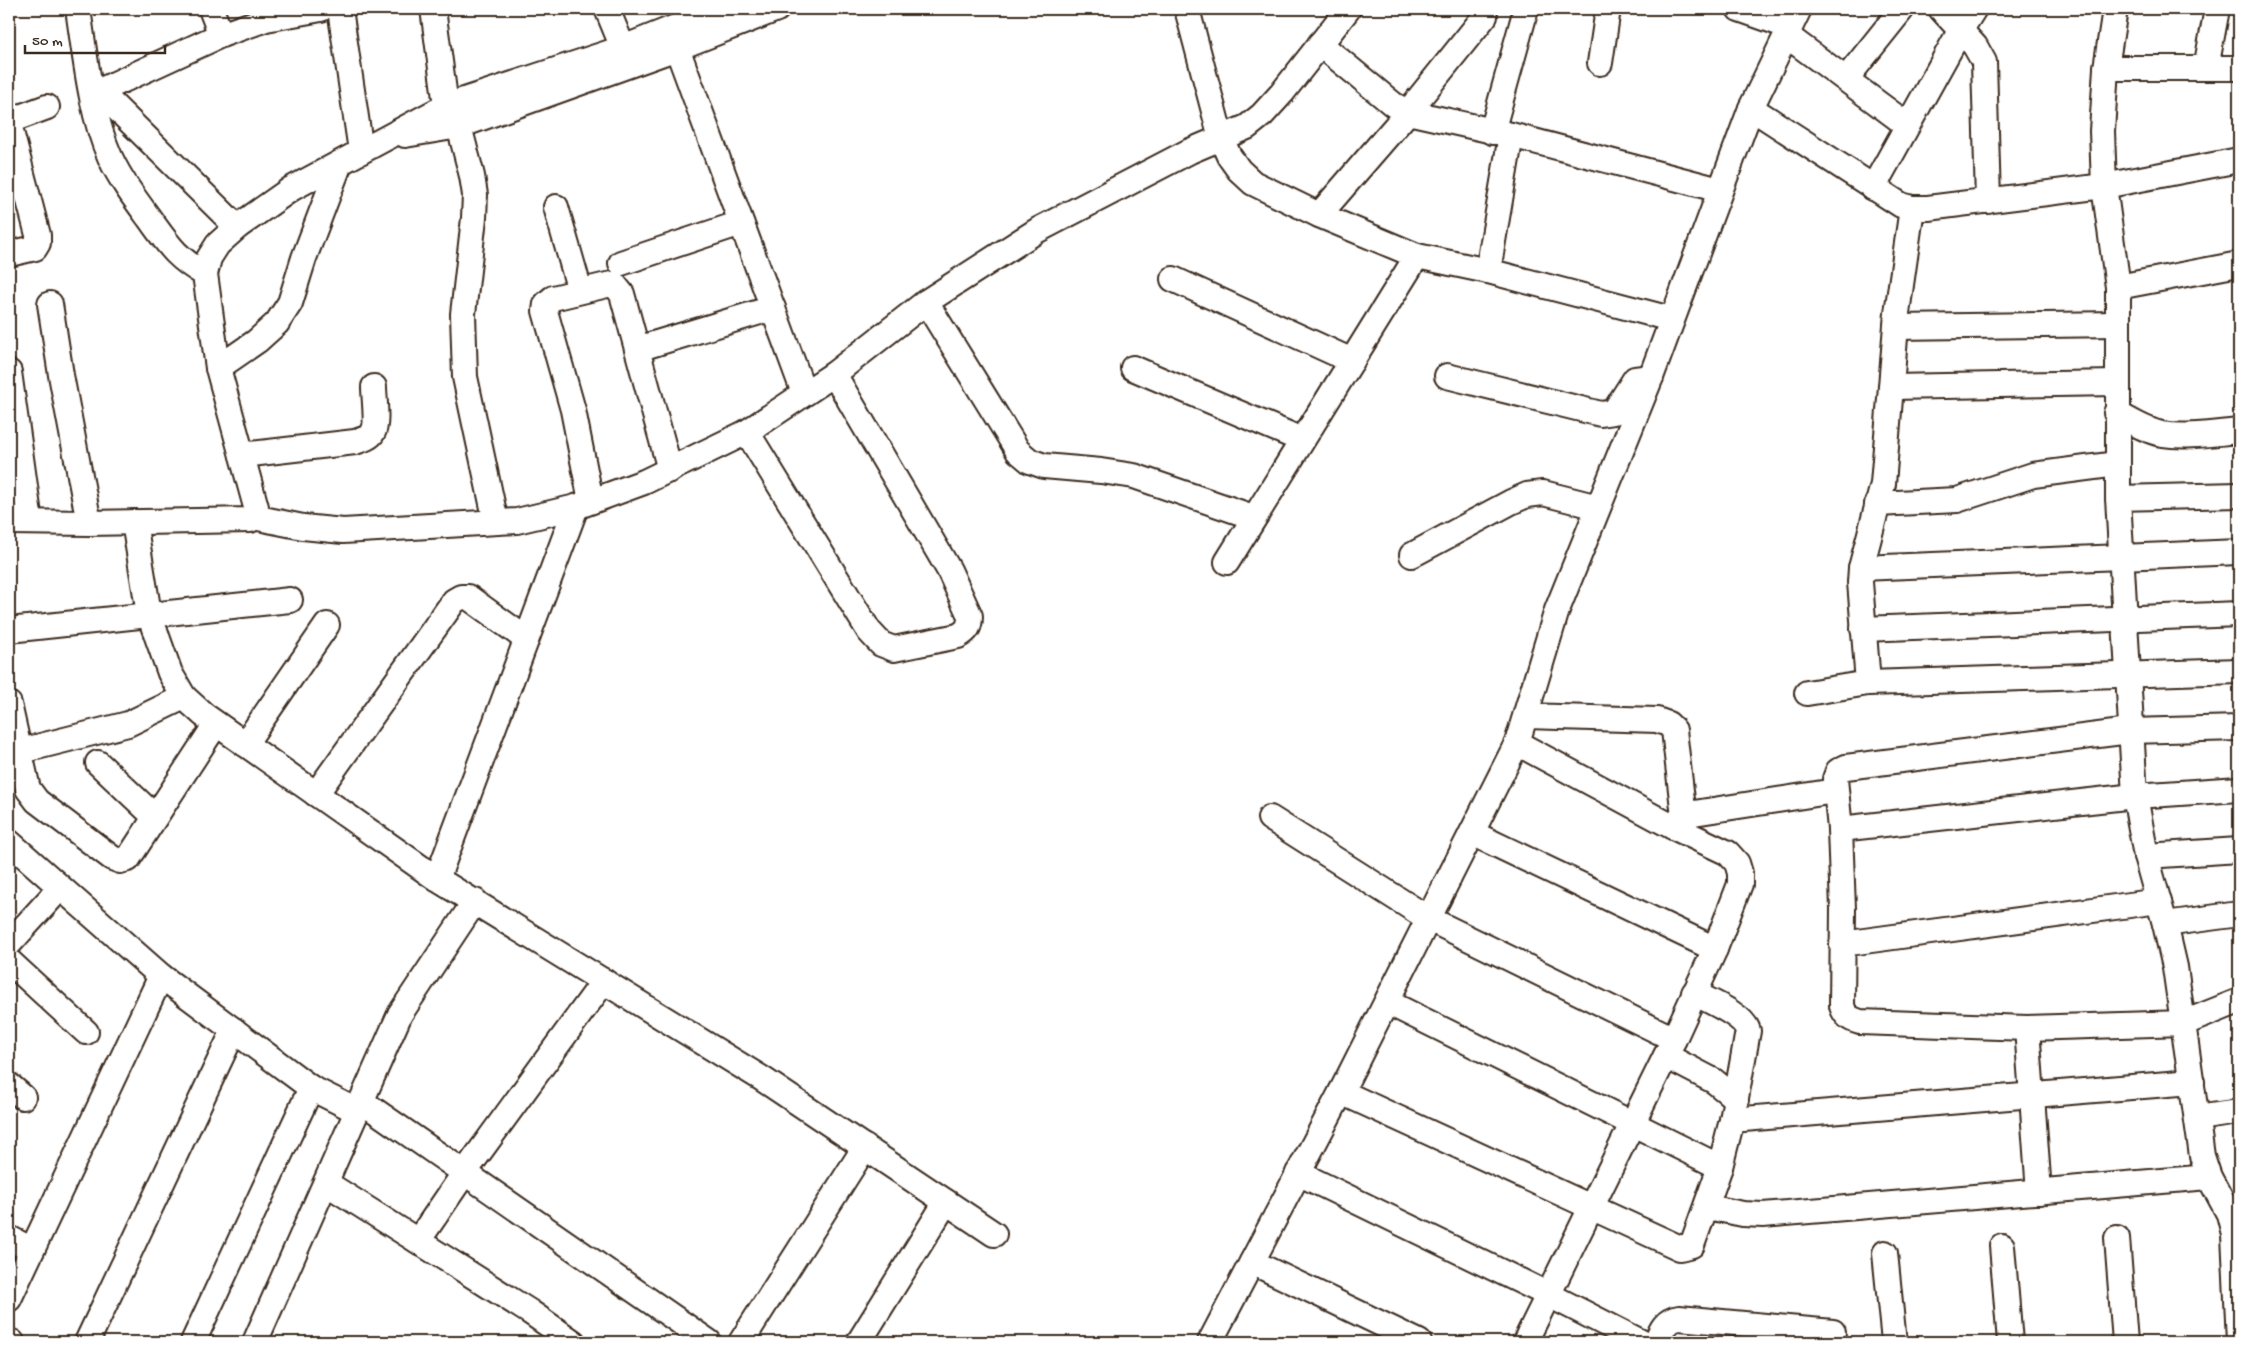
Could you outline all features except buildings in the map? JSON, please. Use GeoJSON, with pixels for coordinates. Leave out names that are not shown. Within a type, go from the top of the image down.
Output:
{"type":"FeatureCollection","features":[{"type":"Feature","properties":{"kind":"street"},"geometry":{"type":"LineString","coordinates":[[78,9],[96,92],[96,117],[110,157],[132,195],[175,254],[188,265],[205,274]]}},
{"type":"Feature","properties":{"kind":"street"},"geometry":{"type":"LineString","coordinates":[[211,9],[221,35]]}},
{"type":"Feature","properties":{"kind":"street"},"geometry":{"type":"LineString","coordinates":[[96,92],[221,35],[266,19],[321,9]]}},
{"type":"Feature","properties":{"kind":"street"},"geometry":{"type":"LineString","coordinates":[[340,9],[361,151]]}},
{"type":"Feature","properties":{"kind":"street"},"geometry":{"type":"LineString","coordinates":[[433,9],[446,106]]}},
{"type":"Feature","properties":{"kind":"street"},"geometry":{"type":"LineString","coordinates":[[607,9],[623,48]]}},
{"type":"Feature","properties":{"kind":"street"},"geometry":{"type":"LineString","coordinates":[[253,517],[256,507],[218,368],[205,274],[209,258],[218,244],[237,227],[292,189],[446,106],[623,48],[722,9]]}},
{"type":"Feature","properties":{"kind":"street"},"geometry":{"type":"LineString","coordinates":[[386,138],[459,126],[676,48],[777,9]]}},
{"type":"Feature","properties":{"kind":"street"},"geometry":{"type":"LineString","coordinates":[[1187,9],[1221,138],[1229,156],[1239,170],[1253,183],[1319,215],[1417,256],[1488,271],[1671,319]]}},
{"type":"Feature","properties":{"kind":"street"},"geometry":{"type":"LineString","coordinates":[[9,372],[19,522],[242,521],[253,517],[275,523],[343,531],[517,521],[584,504],[644,482],[747,432],[834,374],[926,302],[1038,230],[1182,155],[1246,127],[1262,115],[1348,9]]}},
{"type":"Feature","properties":{"kind":"street"},"geometry":{"type":"LineString","coordinates":[[1488,271],[1502,133],[1526,9]]}},
{"type":"Feature","properties":{"kind":"street"},"geometry":{"type":"LineString","coordinates":[[1600,63],[1608,9]]}},
{"type":"Feature","properties":{"kind":"street"},"geometry":{"type":"LineString","coordinates":[[1739,9],[1791,24],[1846,80],[1907,125]]}},
{"type":"Feature","properties":{"kind":"street"},"geometry":{"type":"LineString","coordinates":[[1846,80],[1902,9]]}},
{"type":"Feature","properties":{"kind":"street"},"geometry":{"type":"LineString","coordinates":[[1941,9],[1975,46],[1984,62],[1988,200]]}},
{"type":"Feature","properties":{"kind":"street"},"geometry":{"type":"LineString","coordinates":[[1873,188],[1974,9]]}},
{"type":"Feature","properties":{"kind":"street"},"geometry":{"type":"LineString","coordinates":[[2115,9],[2106,68],[2102,131],[2104,186],[2118,288],[2116,413],[2118,498],[2135,796],[2146,856],[2165,924],[2184,1023],[2202,1156],[2208,1177],[2234,1215],[2239,1337]]}},
{"type":"Feature","properties":{"kind":"street"},"geometry":{"type":"LineString","coordinates":[[2206,68],[2217,9]]}},
{"type":"Feature","properties":{"kind":"street"},"geometry":{"type":"LineString","coordinates":[[1319,215],[1408,112],[1484,16]]}},
{"type":"Feature","properties":{"kind":"street"},"geometry":{"type":"LineString","coordinates":[[1210,1342],[1341,1092],[1518,743],[1557,610],[1651,377],[1751,108],[1791,24]]}},
{"type":"Feature","properties":{"kind":"street"},"geometry":{"type":"LineString","coordinates":[[1320,44],[1394,105],[1408,112],[1502,133],[1720,190]]}},
{"type":"Feature","properties":{"kind":"street"},"geometry":{"type":"LineString","coordinates":[[676,48],[804,393]]}},
{"type":"Feature","properties":{"kind":"street"},"geometry":{"type":"LineString","coordinates":[[2106,68],[2239,68]]}},
{"type":"Feature","properties":{"kind":"street"},"geometry":{"type":"LineString","coordinates":[[96,92],[237,227]]}},
{"type":"Feature","properties":{"kind":"street"},"geometry":{"type":"LineString","coordinates":[[9,254],[35,248],[38,243],[38,235],[9,122],[47,107]]}},
{"type":"Feature","properties":{"kind":"street"},"geometry":{"type":"LineString","coordinates":[[1751,108],[1873,188],[1901,205],[1912,208],[1928,208],[2104,186],[2239,160]]}},
{"type":"Feature","properties":{"kind":"street"},"geometry":{"type":"LineString","coordinates":[[459,126],[472,176],[474,196],[474,218],[463,314],[465,377],[496,522]]}},
{"type":"Feature","properties":{"kind":"street"},"geometry":{"type":"LineString","coordinates":[[218,368],[257,341],[277,323],[290,303],[304,258],[340,163]]}},
{"type":"Feature","properties":{"kind":"street"},"geometry":{"type":"LineString","coordinates":[[556,207],[580,291]]}},
{"type":"Feature","properties":{"kind":"street"},"geometry":{"type":"LineString","coordinates":[[1868,684],[1863,629],[1861,568],[1883,484],[1896,327],[1912,208]]}},
{"type":"Feature","properties":{"kind":"street"},"geometry":{"type":"LineString","coordinates":[[621,262],[741,223]]}},
{"type":"Feature","properties":{"kind":"street"},"geometry":{"type":"LineString","coordinates":[[1227,562],[1253,517],[1417,256]]}},
{"type":"Feature","properties":{"kind":"street"},"geometry":{"type":"LineString","coordinates":[[2118,288],[2239,264]]}},
{"type":"Feature","properties":{"kind":"street"},"geometry":{"type":"LineString","coordinates":[[1173,279],[1352,360]]}},
{"type":"Feature","properties":{"kind":"street"},"geometry":{"type":"LineString","coordinates":[[438,878],[526,639],[584,504],[573,410],[545,311],[546,304],[553,298],[614,284],[618,287],[622,294],[670,470]]}},
{"type":"Feature","properties":{"kind":"street"},"geometry":{"type":"LineString","coordinates":[[926,302],[1018,451],[1030,461],[1044,466],[1134,476],[1253,517]]}},
{"type":"Feature","properties":{"kind":"street"},"geometry":{"type":"LineString","coordinates":[[50,304],[61,375],[89,523]]}},
{"type":"Feature","properties":{"kind":"street"},"geometry":{"type":"LineString","coordinates":[[637,349],[773,308]]}},
{"type":"Feature","properties":{"kind":"street"},"geometry":{"type":"LineString","coordinates":[[1896,327],[2118,324]]}},
{"type":"Feature","properties":{"kind":"street"},"geometry":{"type":"LineString","coordinates":[[1133,368],[1302,440]]}},
{"type":"Feature","properties":{"kind":"street"},"geometry":{"type":"LineString","coordinates":[[747,432],[869,631],[881,644],[894,649],[958,636],[966,631],[970,624],[970,616],[949,570],[834,374]]}},
{"type":"Feature","properties":{"kind":"street"},"geometry":{"type":"LineString","coordinates":[[1447,376],[1601,414],[1614,412],[1635,379],[1651,377]]}},
{"type":"Feature","properties":{"kind":"street"},"geometry":{"type":"LineString","coordinates":[[1891,387],[2117,383]]}},
{"type":"Feature","properties":{"kind":"street"},"geometry":{"type":"LineString","coordinates":[[242,455],[356,442],[366,438],[373,432],[375,425],[374,387]]}},
{"type":"Feature","properties":{"kind":"street"},"geometry":{"type":"LineString","coordinates":[[2116,413],[2149,430],[2163,434],[2189,435],[2239,431]]}},
{"type":"Feature","properties":{"kind":"street"},"geometry":{"type":"LineString","coordinates":[[1878,504],[1957,500],[2033,475],[2118,464]]}},
{"type":"Feature","properties":{"kind":"street"},"geometry":{"type":"LineString","coordinates":[[1412,555],[1527,495],[1543,493],[1598,507]]}},
{"type":"Feature","properties":{"kind":"street"},"geometry":{"type":"LineString","coordinates":[[2118,498],[2239,495]]}},
{"type":"Feature","properties":{"kind":"street"},"geometry":{"type":"LineString","coordinates":[[134,522],[149,614],[170,673],[184,696],[216,724],[438,878],[761,1078],[994,1234]]}},
{"type":"Feature","properties":{"kind":"street"},"geometry":{"type":"LineString","coordinates":[[1861,568],[2239,552]]}},
{"type":"Feature","properties":{"kind":"street"},"geometry":{"type":"LineString","coordinates":[[316,794],[454,601],[461,597],[468,598],[526,639]]}},
{"type":"Feature","properties":{"kind":"street"},"geometry":{"type":"LineString","coordinates":[[9,630],[290,600]]}},
{"type":"Feature","properties":{"kind":"street"},"geometry":{"type":"LineString","coordinates":[[1863,629],[2239,614]]}},
{"type":"Feature","properties":{"kind":"street"},"geometry":{"type":"LineString","coordinates":[[245,744],[327,625]]}},
{"type":"Feature","properties":{"kind":"street"},"geometry":{"type":"LineString","coordinates":[[1807,693],[1868,684],[2239,671]]}},
{"type":"Feature","properties":{"kind":"street"},"geometry":{"type":"LineString","coordinates":[[13,753],[128,724],[184,696]]}},
{"type":"Feature","properties":{"kind":"street"},"geometry":{"type":"LineString","coordinates":[[9,704],[13,753],[28,789],[37,801],[112,858],[120,861],[128,859],[216,724]]}},
{"type":"Feature","properties":{"kind":"street"},"geometry":{"type":"LineString","coordinates":[[1526,716],[1657,720],[1668,724],[1674,730],[1677,821]]}},
{"type":"Feature","properties":{"kind":"street"},"geometry":{"type":"LineString","coordinates":[[2239,728],[2130,731],[1846,767],[1838,772],[1835,779],[1840,829],[1842,1006],[1844,1014],[1851,1019],[1860,1022],[2027,1028],[2184,1023],[2239,1001]]}},
{"type":"Feature","properties":{"kind":"street"},"geometry":{"type":"LineString","coordinates":[[1518,743],[1677,821],[1728,853],[1737,863],[1740,873],[1740,884],[1715,949],[1670,1048],[1525,1342]]}},
{"type":"Feature","properties":{"kind":"street"},"geometry":{"type":"LineString","coordinates":[[98,763],[155,817]]}},
{"type":"Feature","properties":{"kind":"street"},"geometry":{"type":"LineString","coordinates":[[1840,829],[2135,796],[2239,789]]}},
{"type":"Feature","properties":{"kind":"street"},"geometry":{"type":"LineString","coordinates":[[1677,821],[1730,807],[1835,791]]}},
{"type":"Feature","properties":{"kind":"street"},"geometry":{"type":"LineString","coordinates":[[1270,818],[1429,919],[1670,1048],[1714,1081],[1734,1110]]}},
{"type":"Feature","properties":{"kind":"street"},"geometry":{"type":"LineString","coordinates":[[1472,833],[1715,949]]}},
{"type":"Feature","properties":{"kind":"street"},"geometry":{"type":"LineString","coordinates":[[9,842],[161,976],[311,1088],[359,1106],[465,1172],[709,1342]]}},
{"type":"Feature","properties":{"kind":"street"},"geometry":{"type":"LineString","coordinates":[[2146,856],[2239,850]]}},
{"type":"Feature","properties":{"kind":"street"},"geometry":{"type":"LineString","coordinates":[[9,944],[60,888]]}},
{"type":"Feature","properties":{"kind":"street"},"geometry":{"type":"LineString","coordinates":[[255,1342],[400,1014],[474,901]]}},
{"type":"Feature","properties":{"kind":"street"},"geometry":{"type":"LineString","coordinates":[[1842,944],[2159,901]]}},
{"type":"Feature","properties":{"kind":"street"},"geometry":{"type":"LineString","coordinates":[[2165,924],[2239,914]]}},
{"type":"Feature","properties":{"kind":"street"},"geometry":{"type":"LineString","coordinates":[[9,961],[86,1032]]}},
{"type":"Feature","properties":{"kind":"street"},"geometry":{"type":"LineString","coordinates":[[9,1298],[161,976]]}},
{"type":"Feature","properties":{"kind":"street"},"geometry":{"type":"LineString","coordinates":[[418,1241],[465,1172],[604,981]]}},
{"type":"Feature","properties":{"kind":"street"},"geometry":{"type":"LineString","coordinates":[[1341,1092],[1680,1248],[1686,1248],[1692,1245],[1720,1167],[1734,1110],[1748,1031],[1747,1025],[1739,1018],[1694,993]]}},
{"type":"Feature","properties":{"kind":"street"},"geometry":{"type":"LineString","coordinates":[[1387,1002],[1720,1167]]}},
{"type":"Feature","properties":{"kind":"street"},"geometry":{"type":"LineString","coordinates":[[2027,1028],[2039,1192]]}},
{"type":"Feature","properties":{"kind":"street"},"geometry":{"type":"LineString","coordinates":[[87,1342],[234,1030]]}},
{"type":"Feature","properties":{"kind":"street"},"geometry":{"type":"LineString","coordinates":[[1734,1110],[2032,1096],[2192,1082]]}},
{"type":"Feature","properties":{"kind":"street"},"geometry":{"type":"LineString","coordinates":[[193,1342],[311,1088]]}},
{"type":"Feature","properties":{"kind":"street"},"geometry":{"type":"LineString","coordinates":[[2197,1118],[2239,1112]]}},
{"type":"Feature","properties":{"kind":"street"},"geometry":{"type":"LineString","coordinates":[[740,1342],[865,1148]]}},
{"type":"Feature","properties":{"kind":"street"},"geometry":{"type":"LineString","coordinates":[[1298,1174],[1642,1342]]}},
{"type":"Feature","properties":{"kind":"street"},"geometry":{"type":"LineString","coordinates":[[1706,1207],[1743,1214],[1763,1214],[2208,1177]]}},
{"type":"Feature","properties":{"kind":"street"},"geometry":{"type":"LineString","coordinates":[[326,1183],[530,1312],[573,1342]]}},
{"type":"Feature","properties":{"kind":"street"},"geometry":{"type":"LineString","coordinates":[[859,1342],[946,1202]]}},
{"type":"Feature","properties":{"kind":"street"},"geometry":{"type":"LineString","coordinates":[[9,1238],[32,1250]]}},
{"type":"Feature","properties":{"kind":"street"},"geometry":{"type":"LineString","coordinates":[[2117,1238],[2125,1342]]}},
{"type":"Feature","properties":{"kind":"street"},"geometry":{"type":"LineString","coordinates":[[2002,1246],[2010,1342]]}},
{"type":"Feature","properties":{"kind":"street"},"geometry":{"type":"LineString","coordinates":[[1885,1253],[1894,1342]]}},
{"type":"Feature","properties":{"kind":"street"},"geometry":{"type":"LineString","coordinates":[[1252,1262],[1419,1342]]}},
{"type":"Feature","properties":{"kind":"street"},"geometry":{"type":"LineString","coordinates":[[1656,1342],[1662,1328],[1672,1319],[1741,1333],[1833,1332]]}}]}
